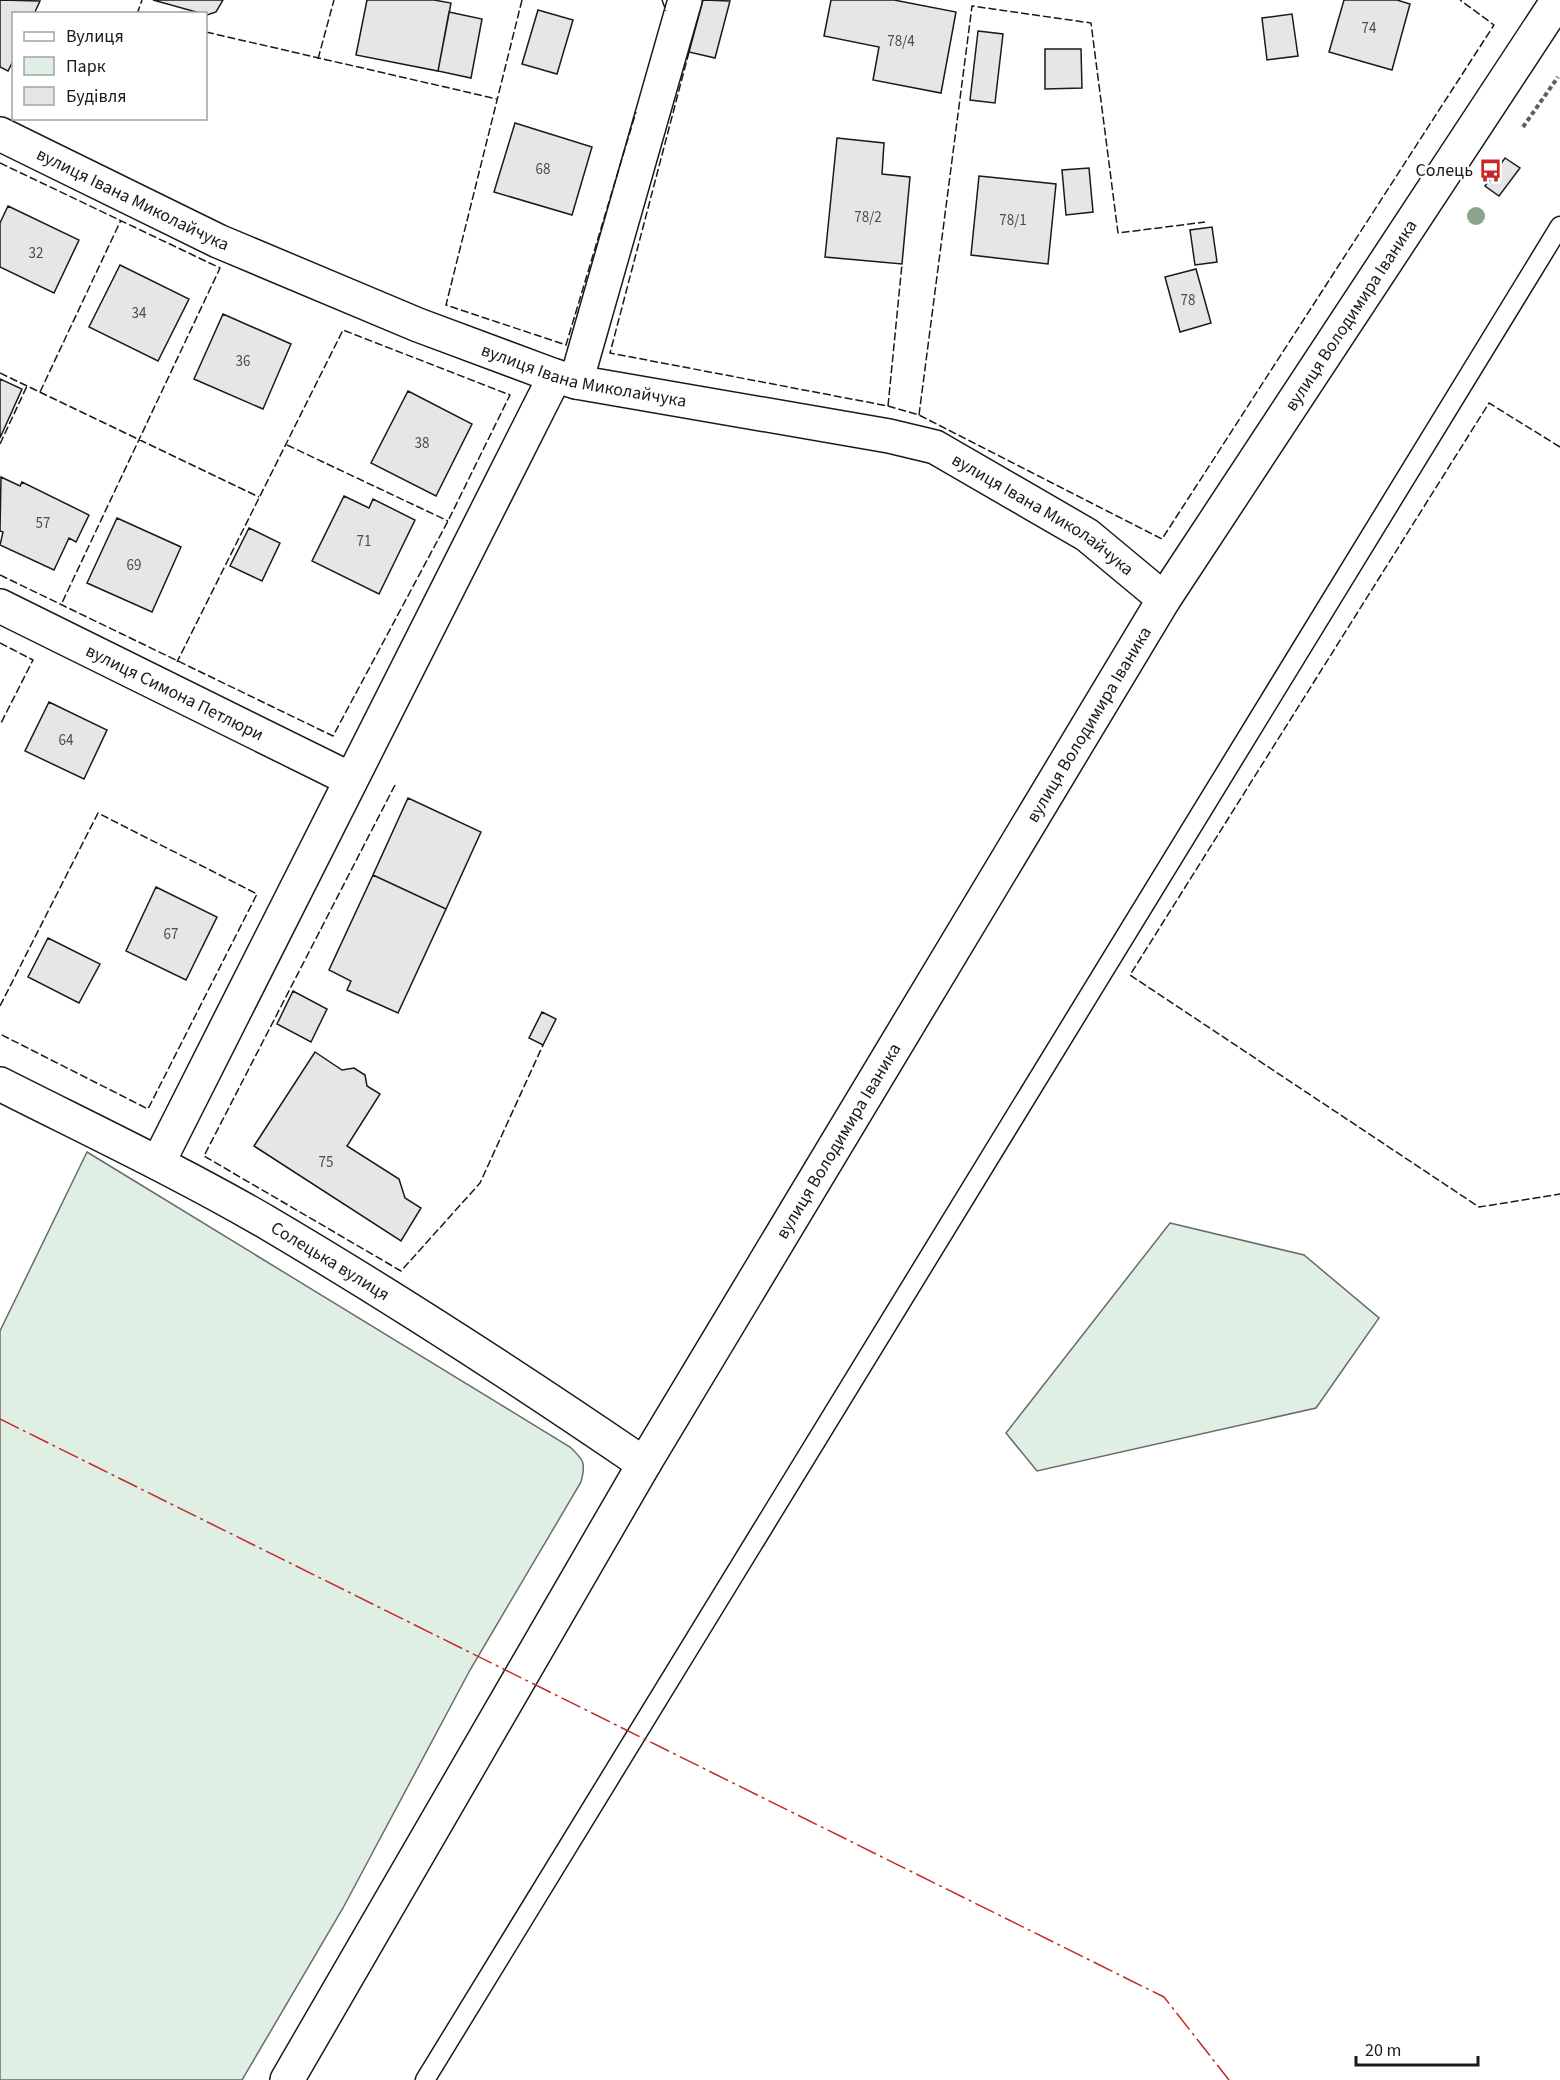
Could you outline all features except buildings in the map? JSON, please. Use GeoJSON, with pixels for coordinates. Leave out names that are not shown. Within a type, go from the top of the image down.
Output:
{"type":"FeatureCollection","features":[{"type":"Feature","properties":{"kind":"street"},"geometry":{"type":"LineString","coordinates":[[158,1163],[350,779],[566,379],[685,0]]}},
{"type":"Feature","properties":{"kind":"street","name":"вулиця Володимира Іваника"},"geometry":{"type":"LineString","coordinates":[[286,2080],[644,1464],[1164,598],[1559,0]]}},
{"type":"Feature","properties":{"kind":"street","name":"вулиця Івана Миколайчука"},"geometry":{"type":"LineString","coordinates":[[0,134],[218,241],[418,325],[566,379],[889,436],[935,447],[1087,535],[1164,598]]}},
{"type":"Feature","properties":{"kind":"street","name":"вулиця Симона Петлюри"},"geometry":{"type":"LineString","coordinates":[[0,606],[350,779]]}},
{"type":"Feature","properties":{"kind":"street","name":"Солецька вулиця"},"geometry":{"type":"LineString","coordinates":[[0,1084],[158,1163],[266,1222],[545,1396],[644,1464]]}},
{"type":"Feature","properties":{"kind":"lane"},"geometry":{"type":"LineString","coordinates":[[425,2080],[1560,226]]}},
{"type":"Feature","properties":{"kind":"green space"},"geometry":{"type":"Polygon","coordinates":[[[87,1152],[570,1447],[583,1462],[581,1482],[470,1670],[343,1908],[242,2080],[0,2080],[0,1331],[87,1152]]]}},
{"type":"Feature","properties":{"kind":"green space"},"geometry":{"type":"Polygon","coordinates":[[[1170,1223],[1304,1255],[1379,1318],[1316,1408],[1037,1471],[1006,1433],[1170,1223]]]}},
{"type":"Feature","properties":{"kind":"fence"},"geometry":{"type":"LineString","coordinates":[[138,12],[142,0]]}},
{"type":"Feature","properties":{"kind":"fence"},"geometry":{"type":"LineString","coordinates":[[318,59],[334,0]]}},
{"type":"Feature","properties":{"kind":"fence"},"geometry":{"type":"LineString","coordinates":[[522,0],[446,305],[566,345],[636,112]]}},
{"type":"Feature","properties":{"kind":"fence"},"geometry":{"type":"LineString","coordinates":[[662,0],[666,11]]}},
{"type":"Feature","properties":{"kind":"fence"},"geometry":{"type":"LineString","coordinates":[[689,52],[610,353],[888,406],[919,415],[1162,539],[1494,25],[1460,0]]}},
{"type":"Feature","properties":{"kind":"fence"},"geometry":{"type":"LineString","coordinates":[[919,415],[972,6],[1091,23],[1118,233],[1205,222]]}},
{"type":"Feature","properties":{"kind":"fence"},"geometry":{"type":"LineString","coordinates":[[207,32],[497,99]]}},
{"type":"Feature","properties":{"kind":"fence"},"geometry":{"type":"LineString","coordinates":[[0,163],[220,268],[61,605]]}},
{"type":"Feature","properties":{"kind":"fence"},"geometry":{"type":"LineString","coordinates":[[40,392],[121,220]]}},
{"type":"Feature","properties":{"kind":"fence"},"geometry":{"type":"LineString","coordinates":[[888,406],[902,264]]}},
{"type":"Feature","properties":{"kind":"fence"},"geometry":{"type":"LineString","coordinates":[[0,575],[333,736],[448,521],[510,395],[343,330],[177,662]]}},
{"type":"Feature","properties":{"kind":"fence"},"geometry":{"type":"LineString","coordinates":[[0,373],[259,497]]}},
{"type":"Feature","properties":{"kind":"fence"},"geometry":{"type":"LineString","coordinates":[[0,444],[27,386]]}},
{"type":"Feature","properties":{"kind":"fence"},"geometry":{"type":"LineString","coordinates":[[1560,447],[1489,403],[1130,975],[1479,1207],[1560,1194]]}},
{"type":"Feature","properties":{"kind":"fence"},"geometry":{"type":"LineString","coordinates":[[287,445],[448,521]]}},
{"type":"Feature","properties":{"kind":"fence"},"geometry":{"type":"LineString","coordinates":[[0,643],[33,660],[0,725]]}},
{"type":"Feature","properties":{"kind":"fence"},"geometry":{"type":"LineString","coordinates":[[395,785],[204,1156],[401,1271],[480,1183],[543,1045]]}},
{"type":"Feature","properties":{"kind":"fence"},"geometry":{"type":"LineString","coordinates":[[0,1006],[98,813],[257,894],[148,1109],[0,1034]]}},
{"type":"Feature","properties":{"kind":"power"},"geometry":{"type":"LineString","coordinates":[[0,1419],[1164,1997],[1229,2080]]}},
{"type":"Feature","properties":{"kind":"place","name":"Солець"},"geometry":{"type":"Point","coordinates":[1491,170]}}]}
